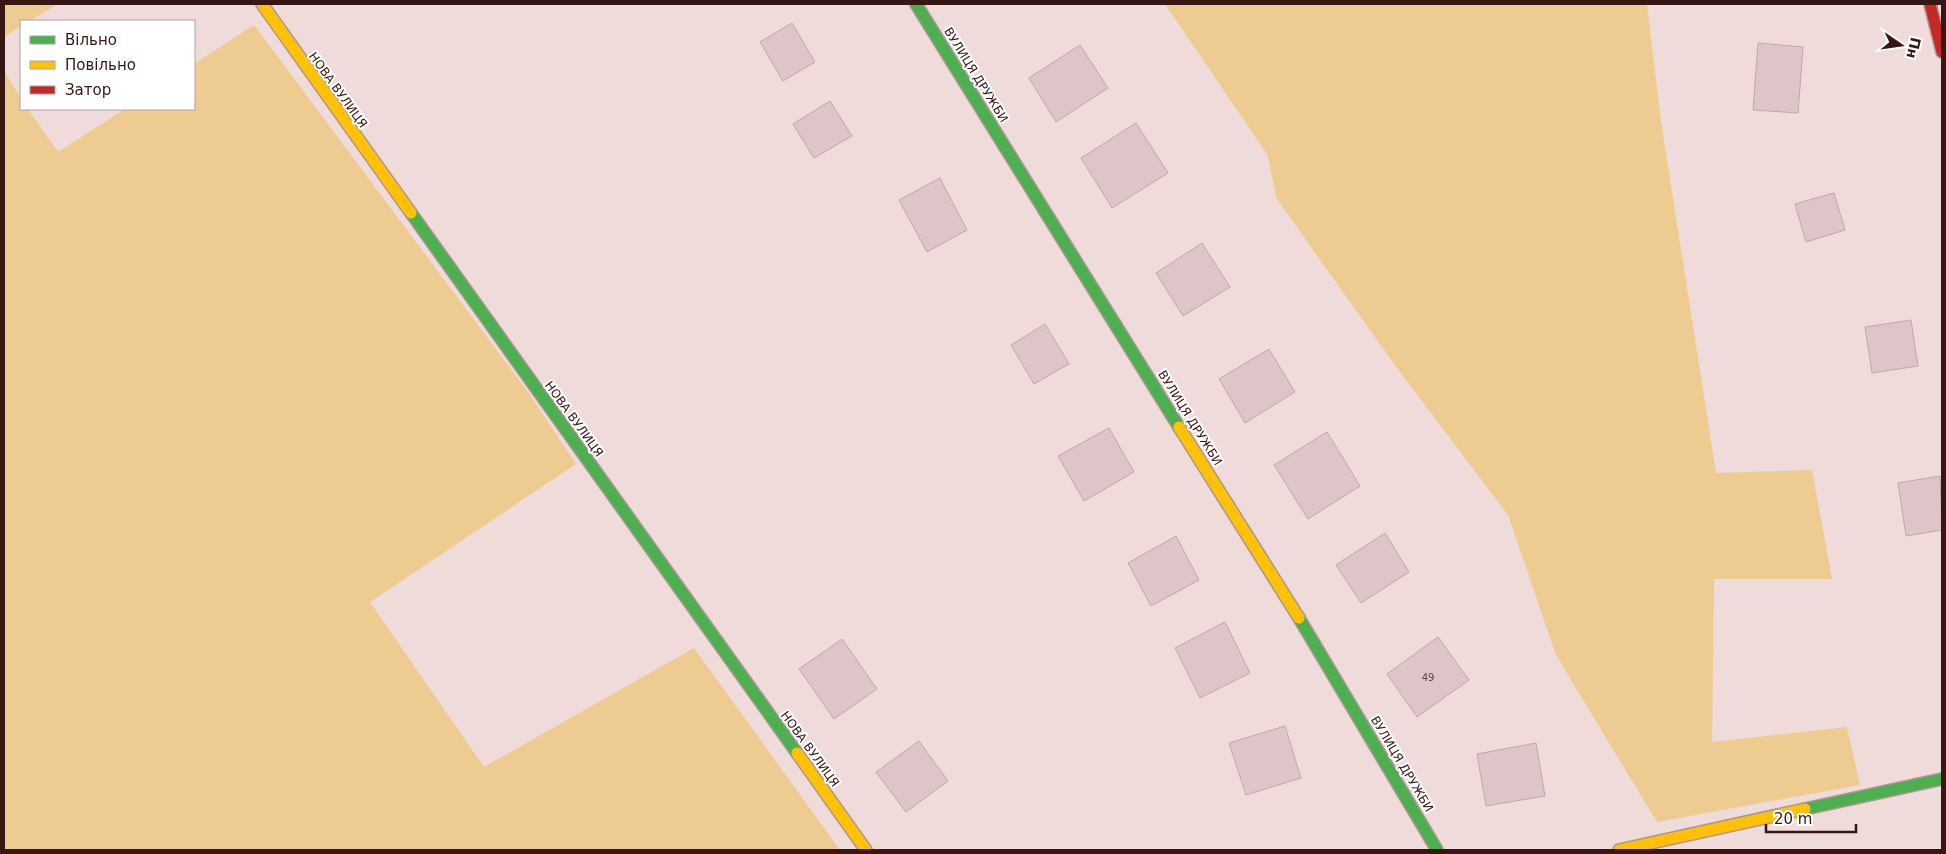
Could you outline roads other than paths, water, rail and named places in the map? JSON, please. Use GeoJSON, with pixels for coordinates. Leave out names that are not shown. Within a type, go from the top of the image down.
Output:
{"type":"FeatureCollection","features":[{"type":"Feature","properties":{"kind":"street","name":"НОВА ВУЛИЦЯ"},"geometry":{"type":"LineString","coordinates":[[262,4],[866,850]]}},
{"type":"Feature","properties":{"kind":"street","name":"ВУЛИЦЯ ДРУЖБИ"},"geometry":{"type":"LineString","coordinates":[[916,4],[1324,659],[1437,850]]}},
{"type":"Feature","properties":{"kind":"street"},"geometry":{"type":"LineString","coordinates":[[1930,4],[1942,52]]}},
{"type":"Feature","properties":{"kind":"street"},"geometry":{"type":"LineString","coordinates":[[1619,850],[1942,779]]}}]}
